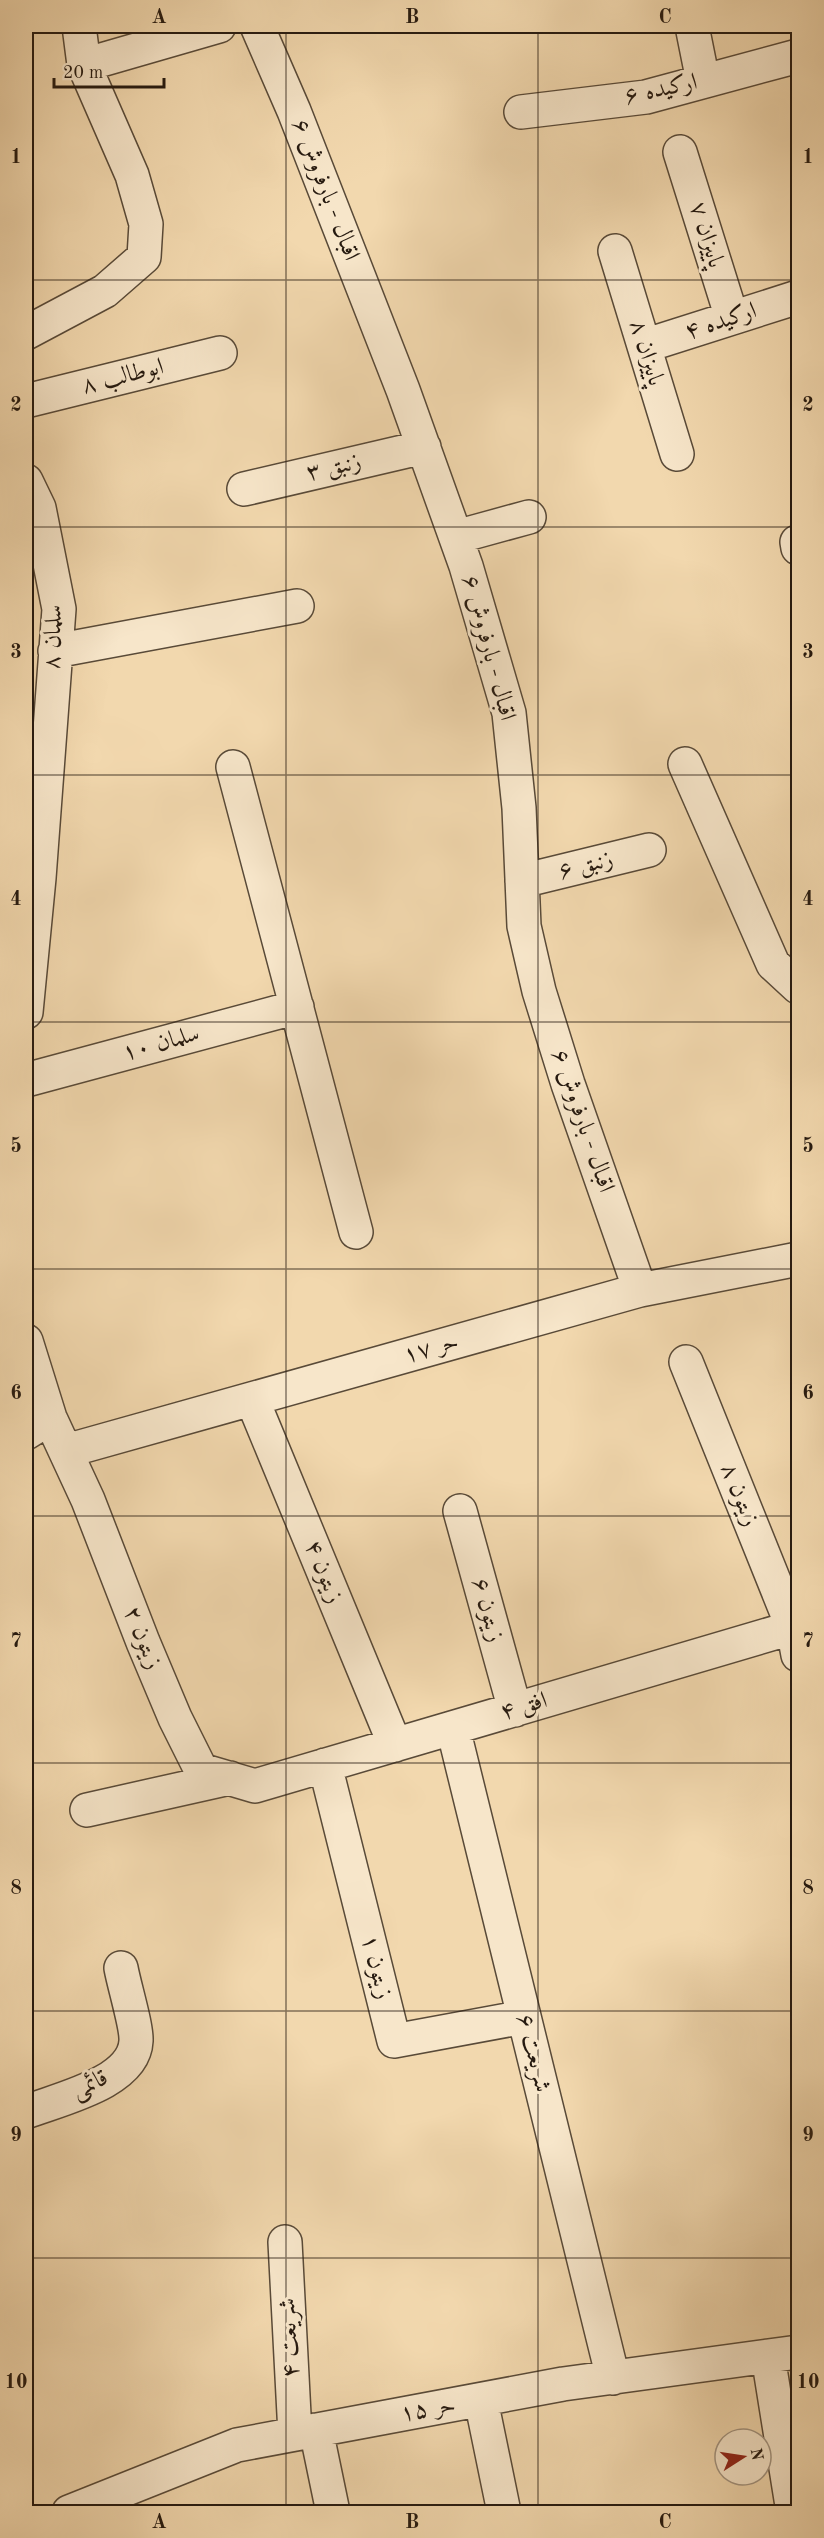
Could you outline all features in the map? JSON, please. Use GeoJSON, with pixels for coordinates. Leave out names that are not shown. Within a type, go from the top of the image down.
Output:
{"type":"FeatureCollection","features":[{"type":"Feature","properties":{"kind":"street"},"geometry":{"type":"LineString","coordinates":[[26,333],[105,291],[144,257],[146,224],[132,175],[84,65],[79,26]]}},
{"type":"Feature","properties":{"kind":"street"},"geometry":{"type":"LineString","coordinates":[[84,65],[219,26]]}},
{"type":"Feature","properties":{"kind":"street","name":"اقبال - بارفروش ۶"},"geometry":{"type":"LineString","coordinates":[[257,26],[294,111],[456,537],[509,713],[519,808],[524,926],[539,991],[568,1084],[640,1290]]}},
{"type":"Feature","properties":{"kind":"street"},"geometry":{"type":"LineString","coordinates":[[692,26],[703,81]]}},
{"type":"Feature","properties":{"kind":"street","name":"ارکیده ۶"},"geometry":{"type":"LineString","coordinates":[[521,112],[646,96],[798,56]]}},
{"type":"Feature","properties":{"kind":"street","name":"پاییزان ۷"},"geometry":{"type":"LineString","coordinates":[[681,152],[732,318]]}},
{"type":"Feature","properties":{"kind":"street","name":"پاییزان ۸"},"geometry":{"type":"LineString","coordinates":[[615,251],[677,454]]}},
{"type":"Feature","properties":{"kind":"street","name":"ارکیده ۴"},"geometry":{"type":"LineString","coordinates":[[644,346],[798,297]]}},
{"type":"Feature","properties":{"kind":"street","name":"ابوطالب ۸"},"geometry":{"type":"LineString","coordinates":[[26,401],[220,353]]}},
{"type":"Feature","properties":{"kind":"street","name":"زنبق ۳"},"geometry":{"type":"LineString","coordinates":[[244,489],[423,447]]}},
{"type":"Feature","properties":{"kind":"street","name":"سلمان ۸"},"geometry":{"type":"LineString","coordinates":[[26,481],[39,508],[59,609],[55,651],[37,743],[39,878],[26,1012]]}},
{"type":"Feature","properties":{"kind":"street"},"geometry":{"type":"LineString","coordinates":[[456,537],[529,517]]}},
{"type":"Feature","properties":{"kind":"street"},"geometry":{"type":"LineString","coordinates":[[55,651],[297,606]]}},
{"type":"Feature","properties":{"kind":"street"},"geometry":{"type":"LineString","coordinates":[[685,764],[773,964],[798,987]]}},
{"type":"Feature","properties":{"kind":"street"},"geometry":{"type":"LineString","coordinates":[[233,767],[356,1232]]}},
{"type":"Feature","properties":{"kind":"street","name":"زنبق ۶"},"geometry":{"type":"LineString","coordinates":[[522,881],[650,850]]}},
{"type":"Feature","properties":{"kind":"street","name":"سلمان ۱۰"},"geometry":{"type":"LineString","coordinates":[[26,1080],[297,1007]]}},
{"type":"Feature","properties":{"kind":"street","name":"حر ۱۷"},"geometry":{"type":"LineString","coordinates":[[66,1451],[640,1290],[798,1259]]}},
{"type":"Feature","properties":{"kind":"street"},"geometry":{"type":"LineString","coordinates":[[26,1341],[38,1426],[66,1451]]}},
{"type":"Feature","properties":{"kind":"street","name":"زیتون ۸"},"geometry":{"type":"LineString","coordinates":[[686,1362],[797,1636]]}},
{"type":"Feature","properties":{"kind":"street","name":"زیتون ۴"},"geometry":{"type":"LineString","coordinates":[[252,1399],[394,1745]]}},
{"type":"Feature","properties":{"kind":"street","name":"زیتون ۲"},"geometry":{"type":"LineString","coordinates":[[66,1451],[88,1500],[147,1653],[175,1718],[201,1770],[243,1782]]}},
{"type":"Feature","properties":{"kind":"street","name":"زیتون ۶"},"geometry":{"type":"LineString","coordinates":[[460,1511],[515,1710]]}},
{"type":"Feature","properties":{"kind":"street","name":"افق ۴"},"geometry":{"type":"LineString","coordinates":[[87,1810],[325,1765],[515,1710],[797,1636]]}},
{"type":"Feature","properties":{"kind":"street","name":"شریعت ۶"},"geometry":{"type":"LineString","coordinates":[[453,1728],[613,2378]]}},
{"type":"Feature","properties":{"kind":"street","name":"زیتون ۱"},"geometry":{"type":"LineString","coordinates":[[325,1765],[394,2041],[524,2017]]}},
{"type":"Feature","properties":{"kind":"street","name":"قائمی"},"geometry":{"type":"LineString","coordinates":[[26,2112],[104,2083],[129,2063],[136,2041],[121,1968]]}},
{"type":"Feature","properties":{"kind":"street","name":"شریعت ۴"},"geometry":{"type":"LineString","coordinates":[[285,2242],[306,2432],[333,2512]]}},
{"type":"Feature","properties":{"kind":"street"},"geometry":{"type":"LineString","coordinates":[[783,2354],[793,2512]]}},
{"type":"Feature","properties":{"kind":"street","name":"حر ۱۵"},"geometry":{"type":"LineString","coordinates":[[69,2512],[120,2503],[237,2445],[613,2378],[783,2354]]}},
{"type":"Feature","properties":{"kind":"street"},"geometry":{"type":"LineString","coordinates":[[481,2400],[504,2512]]}}]}
